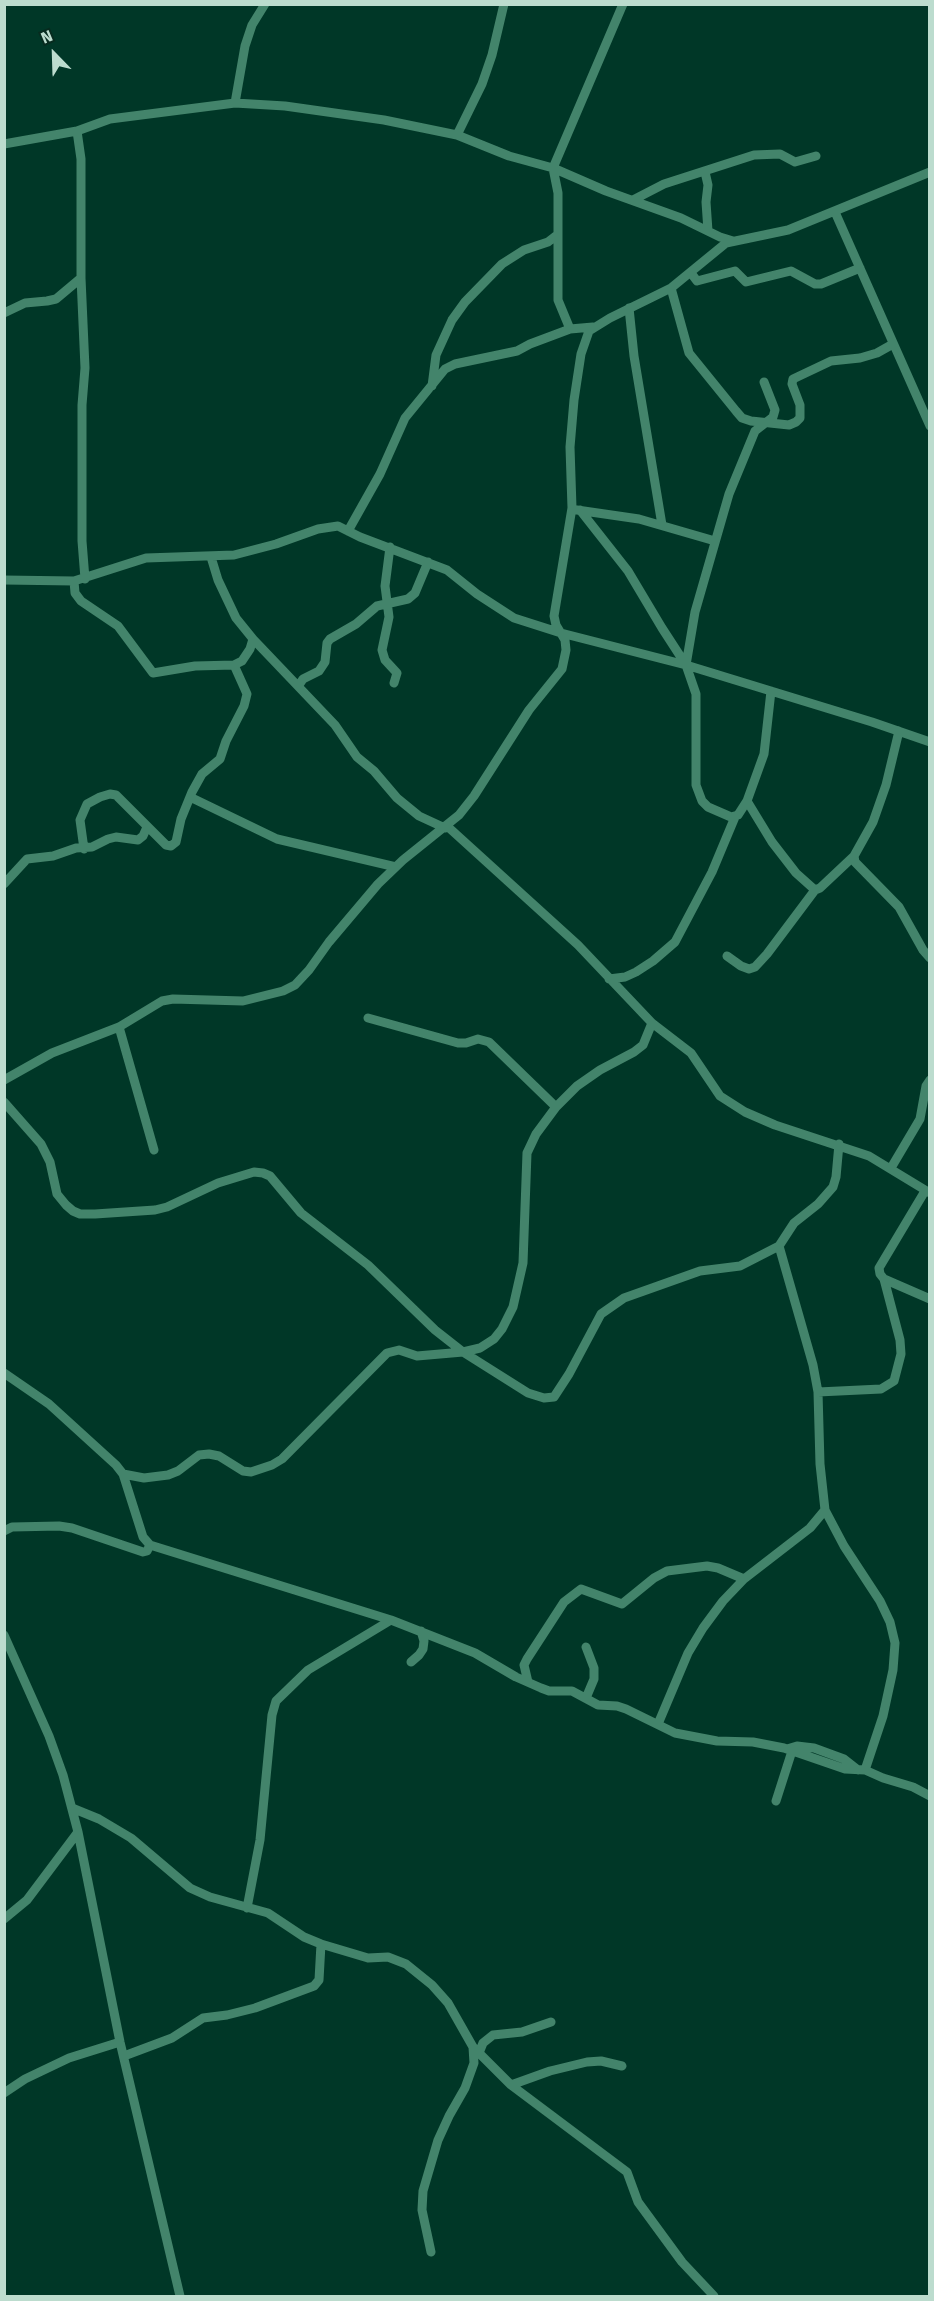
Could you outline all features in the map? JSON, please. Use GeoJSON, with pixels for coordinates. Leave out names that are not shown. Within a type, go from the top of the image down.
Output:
{"type":"FeatureCollection","features":[{"type":"Feature","properties":{"kind":"street"},"geometry":{"type":"LineString","coordinates":[[235,103],[245,46],[252,25],[265,4]]}},
{"type":"Feature","properties":{"kind":"street"},"geometry":{"type":"LineString","coordinates":[[457,135],[482,84],[492,55],[504,4]]}},
{"type":"Feature","properties":{"kind":"street"},"geometry":{"type":"LineString","coordinates":[[570,329],[558,300],[558,193],[553,168],[623,4]]}},
{"type":"Feature","properties":{"kind":"street"},"geometry":{"type":"LineString","coordinates":[[4,144],[77,130],[110,118],[235,103],[285,106],[384,120],[457,135],[509,156],[553,168],[733,241]]}},
{"type":"Feature","properties":{"kind":"street"},"geometry":{"type":"LineString","coordinates":[[77,130],[81,159],[81,278],[85,368],[82,405],[82,542],[85,579]]}},
{"type":"Feature","properties":{"kind":"street"},"geometry":{"type":"LineString","coordinates":[[633,200],[663,184],[754,155],[780,154],[795,162],[816,156]]}},
{"type":"Feature","properties":{"kind":"street"},"geometry":{"type":"LineString","coordinates":[[705,172],[708,185],[706,202],[708,231]]}},
{"type":"Feature","properties":{"kind":"street"},"geometry":{"type":"LineString","coordinates":[[4,1080],[52,1053],[119,1027],[162,1001],[173,999],[243,1001],[283,991],[295,985],[378,884],[446,827],[474,796],[529,710],[562,669],[566,650],[554,616],[576,509],[570,447],[581,354],[589,331],[671,288],[720,247],[733,241],[778,233],[930,172]]}},
{"type":"Feature","properties":{"kind":"street"},"geometry":{"type":"LineString","coordinates":[[834,212],[930,426]]}},
{"type":"Feature","properties":{"kind":"street"},"geometry":{"type":"LineString","coordinates":[[432,387],[436,355],[452,320],[465,302],[501,264],[524,250],[548,242],[557,235]]}},
{"type":"Feature","properties":{"kind":"street"},"geometry":{"type":"LineString","coordinates":[[691,273],[697,281],[735,271],[746,282],[791,271],[814,284],[821,284],[861,268]]}},
{"type":"Feature","properties":{"kind":"street"},"geometry":{"type":"LineString","coordinates":[[4,313],[25,303],[56,298],[81,278]]}},
{"type":"Feature","properties":{"kind":"street"},"geometry":{"type":"LineString","coordinates":[[671,288],[689,353],[742,418],[750,421],[789,425],[796,422],[800,418],[800,405],[792,384],[793,379],[831,361],[860,358],[877,353],[893,344]]}},
{"type":"Feature","properties":{"kind":"street"},"geometry":{"type":"LineString","coordinates":[[629,308],[634,356],[662,525]]}},
{"type":"Feature","properties":{"kind":"street"},"geometry":{"type":"LineString","coordinates":[[348,531],[380,474],[405,418],[445,369],[455,364],[517,351],[570,329],[594,327]]}},
{"type":"Feature","properties":{"kind":"street"},"geometry":{"type":"LineString","coordinates":[[686,665],[695,612],[729,494],[755,432],[772,417],[775,410],[764,382]]}},
{"type":"Feature","properties":{"kind":"street"},"geometry":{"type":"LineString","coordinates":[[576,509],[662,525],[715,541]]}},
{"type":"Feature","properties":{"kind":"street"},"geometry":{"type":"LineString","coordinates":[[576,509],[628,571],[686,665],[696,694],[694,750],[698,795],[708,807],[735,817]]}},
{"type":"Feature","properties":{"kind":"street"},"geometry":{"type":"LineString","coordinates":[[4,580],[74,581],[146,558],[197,555],[211,557],[247,552],[318,529],[338,526],[447,570],[477,594],[514,618],[561,633],[686,665],[930,742]]}},
{"type":"Feature","properties":{"kind":"street"},"geometry":{"type":"LineString","coordinates":[[390,547],[386,586],[389,617],[382,650],[385,660],[397,673],[394,683]]}},
{"type":"Feature","properties":{"kind":"street"},"geometry":{"type":"LineString","coordinates":[[211,557],[218,580],[236,618],[335,725],[357,758],[374,771],[397,798],[419,816],[446,827],[578,945],[652,1023],[690,1053],[720,1096],[745,1112],[775,1125],[839,1144],[869,1156],[927,1192],[879,1268],[900,1340],[901,1354],[894,1381],[881,1389],[818,1392]]}},
{"type":"Feature","properties":{"kind":"street"},"geometry":{"type":"LineString","coordinates":[[298,685],[303,679],[319,671],[325,662],[327,643],[330,639],[356,624],[371,610],[408,599],[415,593],[428,562]]}},
{"type":"Feature","properties":{"kind":"street"},"geometry":{"type":"LineString","coordinates":[[74,581],[75,593],[81,601],[118,626],[153,673],[195,666],[234,665],[242,661],[253,639]]}},
{"type":"Feature","properties":{"kind":"street"},"geometry":{"type":"LineString","coordinates":[[84,849],[80,820],[87,804],[100,797],[116,795],[166,845],[171,846],[176,842],[181,819],[202,774],[220,759],[226,741],[244,706],[247,694],[234,665]]}},
{"type":"Feature","properties":{"kind":"street"},"geometry":{"type":"LineString","coordinates":[[609,979],[625,977],[636,972],[675,942],[712,872],[735,817],[747,801],[764,754],[771,691]]}},
{"type":"Feature","properties":{"kind":"street"},"geometry":{"type":"LineString","coordinates":[[727,956],[741,966],[749,969],[754,967],[767,954],[815,890],[854,856],[873,822],[886,785],[898,731]]}},
{"type":"Feature","properties":{"kind":"street"},"geometry":{"type":"LineString","coordinates":[[190,798],[277,839],[303,847],[396,867]]}},
{"type":"Feature","properties":{"kind":"street"},"geometry":{"type":"LineString","coordinates":[[747,801],[772,842],[790,865],[815,890]]}},
{"type":"Feature","properties":{"kind":"street"},"geometry":{"type":"LineString","coordinates":[[4,885],[27,859],[84,849],[108,838],[138,840],[143,836],[147,827]]}},
{"type":"Feature","properties":{"kind":"street"},"geometry":{"type":"LineString","coordinates":[[854,856],[855,862],[900,907],[923,950],[930,958]]}},
{"type":"Feature","properties":{"kind":"street"},"geometry":{"type":"LineString","coordinates":[[368,1018],[458,1043],[478,1039],[489,1042],[556,1107]]}},
{"type":"Feature","properties":{"kind":"street"},"geometry":{"type":"LineString","coordinates":[[123,1474],[144,1478],[168,1475],[178,1471],[199,1455],[209,1454],[219,1456],[243,1471],[251,1472],[272,1465],[282,1459],[387,1353],[399,1350],[417,1356],[463,1352],[480,1348],[494,1339],[513,1307],[525,1245],[527,1153],[536,1134],[556,1107],[577,1086],[643,1045],[652,1023]]}},
{"type":"Feature","properties":{"kind":"street"},"geometry":{"type":"LineString","coordinates":[[119,1027],[154,1150]]}},
{"type":"Feature","properties":{"kind":"street"},"geometry":{"type":"LineString","coordinates":[[891,1168],[920,1119],[926,1086],[930,1080]]}},
{"type":"Feature","properties":{"kind":"street"},"geometry":{"type":"LineString","coordinates":[[4,1102],[41,1144],[50,1162],[57,1194],[66,1205],[80,1214],[155,1210],[167,1207],[218,1183],[254,1172],[270,1176],[301,1213],[368,1265],[435,1330],[463,1352],[528,1393],[544,1398],[554,1397],[601,1314],[624,1298],[700,1271],[740,1266],[778,1246],[794,1223],[823,1200],[832,1187],[836,1177],[839,1144]]}},
{"type":"Feature","properties":{"kind":"street"},"geometry":{"type":"LineString","coordinates":[[778,1246],[813,1365],[818,1392],[820,1464],[825,1510],[844,1546],[880,1600],[890,1622],[895,1643],[893,1670],[884,1716],[861,1770]]}},
{"type":"Feature","properties":{"kind":"street"},"geometry":{"type":"LineString","coordinates":[[884,1279],[930,1299]]}},
{"type":"Feature","properties":{"kind":"street"},"geometry":{"type":"LineString","coordinates":[[4,1373],[49,1404],[100,1449],[123,1474],[143,1537],[150,1545],[391,1620],[475,1653],[549,1691],[572,1691],[598,1705],[626,1709],[685,1735],[723,1742],[753,1742],[789,1750],[797,1746],[814,1748],[844,1759],[861,1770],[913,1787],[930,1796]]}},
{"type":"Feature","properties":{"kind":"street"},"geometry":{"type":"LineString","coordinates":[[658,1724],[688,1653],[723,1601],[744,1579],[810,1528],[825,1510]]}},
{"type":"Feature","properties":{"kind":"street"},"geometry":{"type":"LineString","coordinates":[[4,1531],[12,1527],[59,1526],[72,1528],[143,1552],[147,1551],[150,1545]]}},
{"type":"Feature","properties":{"kind":"street"},"geometry":{"type":"LineString","coordinates":[[528,1682],[524,1665],[527,1659],[564,1602],[581,1588],[622,1604],[654,1578],[667,1571],[707,1566],[744,1579]]}},
{"type":"Feature","properties":{"kind":"street"},"geometry":{"type":"LineString","coordinates":[[247,1908],[260,1840],[272,1715],[276,1701],[308,1670],[391,1620]]}},
{"type":"Feature","properties":{"kind":"street"},"geometry":{"type":"LineString","coordinates":[[411,1662],[423,1649],[424,1641],[421,1631]]}},
{"type":"Feature","properties":{"kind":"street"},"geometry":{"type":"LineString","coordinates":[[5,1637],[49,1736],[72,1808],[120,2042],[180,2296]]}},
{"type":"Feature","properties":{"kind":"street"},"geometry":{"type":"LineString","coordinates":[[586,1647],[594,1668],[594,1679],[586,1698]]}},
{"type":"Feature","properties":{"kind":"street"},"geometry":{"type":"LineString","coordinates":[[776,1801],[789,1750]]}},
{"type":"Feature","properties":{"kind":"street"},"geometry":{"type":"LineString","coordinates":[[72,1808],[131,1838],[190,1888],[268,1913],[304,1937],[321,1944],[368,1958],[388,1957],[406,1964],[432,1985],[448,2003],[476,2050],[511,2085],[622,2166],[630,2179],[638,2202],[682,2262],[714,2296]]}},
{"type":"Feature","properties":{"kind":"street"},"geometry":{"type":"LineString","coordinates":[[4,1919],[27,1900],[78,1832]]}},
{"type":"Feature","properties":{"kind":"street"},"geometry":{"type":"LineString","coordinates":[[124,2056],[172,2038],[203,2018],[255,2008],[314,1986],[319,1980],[321,1944]]}},
{"type":"Feature","properties":{"kind":"street"},"geometry":{"type":"LineString","coordinates":[[431,2252],[422,2210],[423,2192],[438,2140],[465,2088],[474,2064],[476,2050],[493,2035],[522,2032],[551,2022]]}},
{"type":"Feature","properties":{"kind":"street"},"geometry":{"type":"LineString","coordinates":[[4,2093],[25,2079],[69,2058],[120,2042]]}},
{"type":"Feature","properties":{"kind":"street"},"geometry":{"type":"LineString","coordinates":[[511,2085],[550,2071],[587,2062],[601,2061],[622,2066]]}}]}
